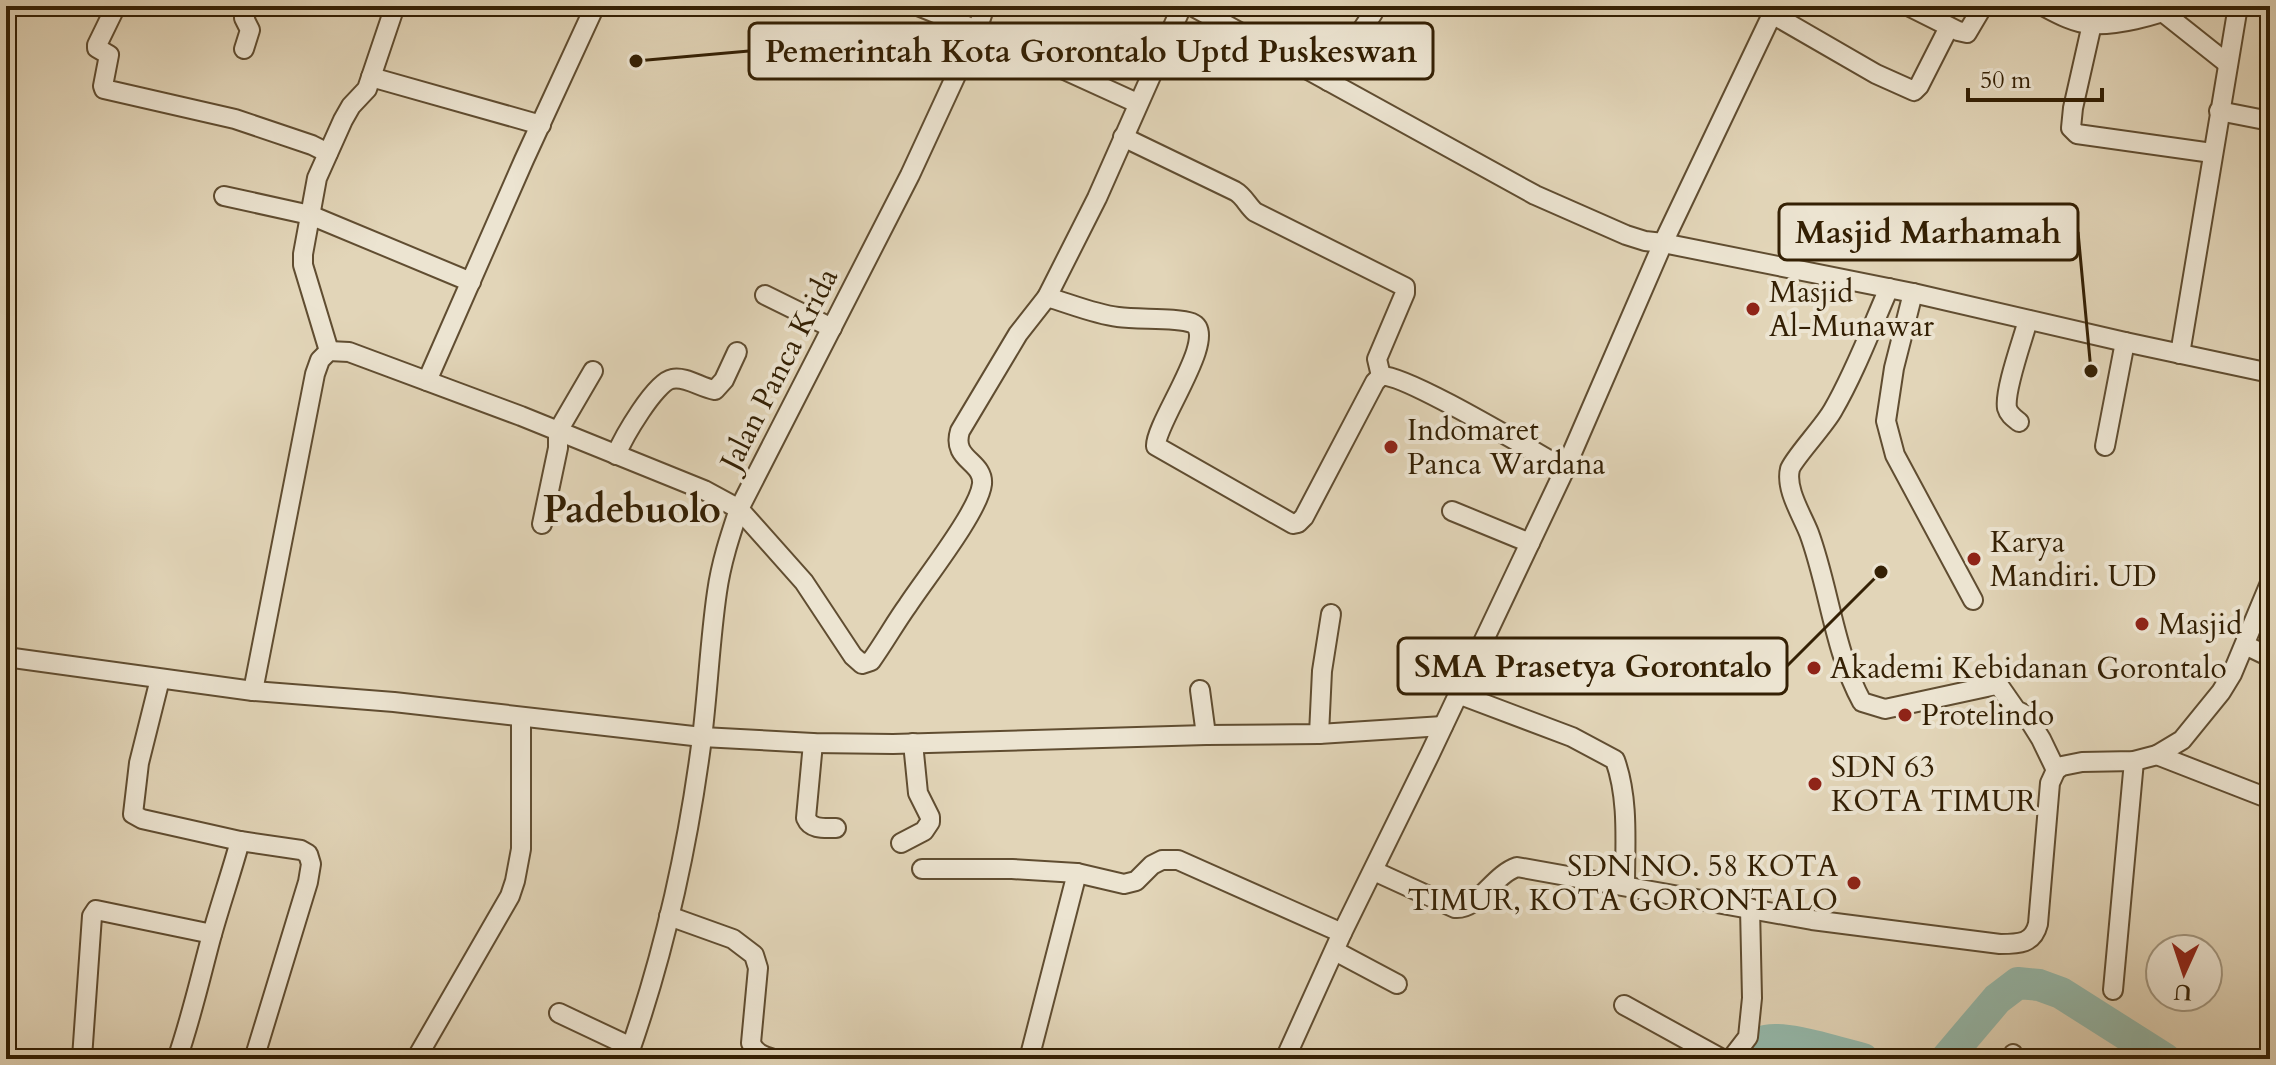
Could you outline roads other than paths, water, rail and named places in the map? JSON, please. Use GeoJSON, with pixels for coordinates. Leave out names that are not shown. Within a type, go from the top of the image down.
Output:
{"type":"FeatureCollection","features":[{"type":"Feature","properties":{"kind":"street"},"geometry":{"type":"LineString","coordinates":[[116,6],[97,45],[109,55],[104,89],[235,119],[328,153]]}},
{"type":"Feature","properties":{"kind":"street"},"geometry":{"type":"LineString","coordinates":[[244,49],[250,30],[244,18],[249,6]]}},
{"type":"Feature","properties":{"kind":"street"},"geometry":{"type":"LineString","coordinates":[[329,351],[303,265],[317,178],[343,120],[367,89],[395,6]]}},
{"type":"Feature","properties":{"kind":"street"},"geometry":{"type":"LineString","coordinates":[[427,381],[595,6]]}},
{"type":"Feature","properties":{"kind":"street"},"geometry":{"type":"LineString","coordinates":[[918,6],[1137,103]]}},
{"type":"Feature","properties":{"kind":"street","name":"Jalan Panca Krida"},"geometry":{"type":"LineString","coordinates":[[629,1053],[656,969],[681,866],[702,737],[717,589],[739,509],[910,175],[977,30],[985,6]]}},
{"type":"Feature","properties":{"kind":"street"},"geometry":{"type":"LineString","coordinates":[[1328,81],[1373,13],[1373,6]]}},
{"type":"Feature","properties":{"kind":"street"},"geometry":{"type":"LineString","coordinates":[[1908,6],[1967,33],[1983,6]]}},
{"type":"Feature","properties":{"kind":"street"},"geometry":{"type":"LineString","coordinates":[[2043,6],[2061,16],[2092,24],[2121,22],[2165,8],[2228,64]]}},
{"type":"Feature","properties":{"kind":"street"},"geometry":{"type":"LineString","coordinates":[[2180,354],[2238,6]]}},
{"type":"Feature","properties":{"kind":"street"},"geometry":{"type":"LineString","coordinates":[[253,691],[315,374],[320,360],[329,351],[349,352],[558,431],[704,490],[739,509],[804,582],[853,656],[862,664],[871,661],[962,526],[974,503],[982,484],[981,474],[958,447],[960,431],[1010,347],[1047,297],[1097,198],[1137,103],[1192,7],[1535,195],[1626,235],[1913,293],[2270,373]]}},
{"type":"Feature","properties":{"kind":"street"},"geometry":{"type":"LineString","coordinates":[[1285,1059],[1565,469],[1663,243],[1774,10],[1876,74],[1914,91],[1949,27]]}},
{"type":"Feature","properties":{"kind":"street"},"geometry":{"type":"LineString","coordinates":[[2092,24],[2071,128],[2077,134],[2212,153]]}},
{"type":"Feature","properties":{"kind":"street"},"geometry":{"type":"LineString","coordinates":[[371,77],[541,125]]}},
{"type":"Feature","properties":{"kind":"street"},"geometry":{"type":"LineString","coordinates":[[2219,111],[2270,121]]}},
{"type":"Feature","properties":{"kind":"street"},"geometry":{"type":"LineString","coordinates":[[1123,137],[1235,191],[1255,212],[1405,287],[1378,355],[1376,363],[1381,376]]}},
{"type":"Feature","properties":{"kind":"street"},"geometry":{"type":"LineString","coordinates":[[224,196],[310,215],[471,282]]}},
{"type":"Feature","properties":{"kind":"street"},"geometry":{"type":"LineString","coordinates":[[1889,288],[1836,406],[1790,467],[1795,499],[1809,535],[1845,661],[1862,702],[1885,709],[1996,685],[2000,687],[2016,710],[2026,715],[2056,770]]}},
{"type":"Feature","properties":{"kind":"street"},"geometry":{"type":"LineString","coordinates":[[1913,293],[1894,368],[1886,421],[1889,437],[1895,455],[1973,600]]}},
{"type":"Feature","properties":{"kind":"street"},"geometry":{"type":"LineString","coordinates":[[765,295],[832,328]]}},
{"type":"Feature","properties":{"kind":"street"},"geometry":{"type":"LineString","coordinates":[[1047,297],[1104,315],[1192,323],[1197,327],[1198,349],[1159,430],[1156,446],[1293,524],[1304,517],[1381,376],[1391,375],[1438,398],[1565,469]]}},
{"type":"Feature","properties":{"kind":"street"},"geometry":{"type":"LineString","coordinates":[[2019,422],[2010,415],[2007,406],[2028,320]]}},
{"type":"Feature","properties":{"kind":"street"},"geometry":{"type":"LineString","coordinates":[[2105,446],[2125,342]]}},
{"type":"Feature","properties":{"kind":"street"},"geometry":{"type":"LineString","coordinates":[[616,455],[637,416],[667,380],[675,378],[715,390],[724,380],[737,352]]}},
{"type":"Feature","properties":{"kind":"street"},"geometry":{"type":"LineString","coordinates":[[542,524],[558,448],[558,431],[593,371]]}},
{"type":"Feature","properties":{"kind":"street"},"geometry":{"type":"LineString","coordinates":[[1452,511],[1530,543]]}},
{"type":"Feature","properties":{"kind":"street"},"geometry":{"type":"LineString","coordinates":[[1374,871],[1448,906],[1461,909],[1468,907],[1506,871],[1517,867],[1812,920],[2000,944],[2023,943],[2031,939],[2038,924],[2050,783],[2056,770],[2082,762],[2134,761],[2157,755],[2182,740],[2232,674],[2270,583]]}},
{"type":"Feature","properties":{"kind":"street"},"geometry":{"type":"LineString","coordinates":[[1319,734],[1322,671],[1331,614]]}},
{"type":"Feature","properties":{"kind":"street"},"geometry":{"type":"LineString","coordinates":[[2245,645],[2270,657]]}},
{"type":"Feature","properties":{"kind":"street"},"geometry":{"type":"LineString","coordinates":[[6,657],[253,691],[394,702],[702,737],[813,743],[1319,734],[1443,726]]}},
{"type":"Feature","properties":{"kind":"street"},"geometry":{"type":"LineString","coordinates":[[160,679],[139,763],[133,814],[142,819],[240,841],[301,850],[308,854],[311,864],[254,1059]]}},
{"type":"Feature","properties":{"kind":"street"},"geometry":{"type":"LineString","coordinates":[[1200,690],[1206,735]]}},
{"type":"Feature","properties":{"kind":"street"},"geometry":{"type":"LineString","coordinates":[[1458,694],[1572,737],[1615,760],[1621,777],[1625,821],[1625,885]]}},
{"type":"Feature","properties":{"kind":"street"},"geometry":{"type":"LineString","coordinates":[[416,1059],[510,896],[515,881],[521,849],[521,718]]}},
{"type":"Feature","properties":{"kind":"street"},"geometry":{"type":"LineString","coordinates":[[813,743],[806,818],[815,827],[836,828]]}},
{"type":"Feature","properties":{"kind":"street"},"geometry":{"type":"LineString","coordinates":[[901,843],[924,831],[930,822],[918,793],[913,743]]}},
{"type":"Feature","properties":{"kind":"street"},"geometry":{"type":"LineString","coordinates":[[2157,755],[2270,799]]}},
{"type":"Feature","properties":{"kind":"street"},"geometry":{"type":"LineString","coordinates":[[2113,990],[2134,761]]}},
{"type":"Feature","properties":{"kind":"street"},"geometry":{"type":"LineString","coordinates":[[177,1059],[240,841]]}},
{"type":"Feature","properties":{"kind":"street"},"geometry":{"type":"LineString","coordinates":[[922,869],[1077,873],[1130,884],[1152,865],[1162,860],[1178,860],[1339,942],[1397,984]]}},
{"type":"Feature","properties":{"kind":"street"},"geometry":{"type":"LineString","coordinates":[[1029,1059],[1077,873]]}},
{"type":"Feature","properties":{"kind":"street"},"geometry":{"type":"LineString","coordinates":[[1731,1059],[1748,1037],[1752,998],[1750,908]]}},
{"type":"Feature","properties":{"kind":"street"},"geometry":{"type":"LineString","coordinates":[[83,1059],[92,916],[96,910],[212,934]]}},
{"type":"Feature","properties":{"kind":"street"},"geometry":{"type":"LineString","coordinates":[[669,916],[733,939],[754,955],[758,968],[751,1043],[760,1055],[774,1059]]}},
{"type":"Feature","properties":{"kind":"street"},"geometry":{"type":"LineString","coordinates":[[1624,1005],[1722,1059]]}},
{"type":"Feature","properties":{"kind":"street"},"geometry":{"type":"LineString","coordinates":[[559,1013],[629,1053]]}},
{"type":"Feature","properties":{"kind":"waterway"},"geometry":{"type":"LineString","coordinates":[[1946,1059],[1997,999],[2018,983],[2039,985],[2061,993],[2165,1059]]}},
{"type":"Feature","properties":{"kind":"waterway"},"geometry":{"type":"LineString","coordinates":[[1743,1059],[1756,1045],[1771,1040],[1796,1042],[1863,1059]]}},
{"type":"Feature","properties":{"kind":"place","name":"Pemerintah Kota Gorontalo Uptd Puskeswan"},"geometry":{"type":"Point","coordinates":[636,61]}},
{"type":"Feature","properties":{"kind":"place","name":"Masjid Al-Munawar"},"geometry":{"type":"Point","coordinates":[1753,309]}},
{"type":"Feature","properties":{"kind":"place","name":"Masjid Marhamah"},"geometry":{"type":"Point","coordinates":[2091,371]}},
{"type":"Feature","properties":{"kind":"place","name":"Indomaret Panca Wardana"},"geometry":{"type":"Point","coordinates":[1391,447]}},
{"type":"Feature","properties":{"kind":"place","name":"Karya Mandiri. UD"},"geometry":{"type":"Point","coordinates":[1974,559]}},
{"type":"Feature","properties":{"kind":"place","name":"SMA Prasetya Gorontalo"},"geometry":{"type":"Point","coordinates":[1881,572]}},
{"type":"Feature","properties":{"kind":"place","name":"Masjid"},"geometry":{"type":"Point","coordinates":[2142,624]}},
{"type":"Feature","properties":{"kind":"place","name":"Akademi Kebidanan Gorontalo"},"geometry":{"type":"Point","coordinates":[1814,668]}},
{"type":"Feature","properties":{"kind":"place","name":"Protelindo"},"geometry":{"type":"Point","coordinates":[1905,715]}},
{"type":"Feature","properties":{"kind":"place","name":"SDN 63 KOTA TIMUR"},"geometry":{"type":"Point","coordinates":[1815,784]}},
{"type":"Feature","properties":{"kind":"place","name":"SDN NO. 58 KOTA TIMUR, KOTA GORONTALO"},"geometry":{"type":"Point","coordinates":[1854,883]}},
{"type":"Feature","properties":{"kind":"district","name":"Padebuolo"},"geometry":{"type":"Point","coordinates":[632,509]}}]}
